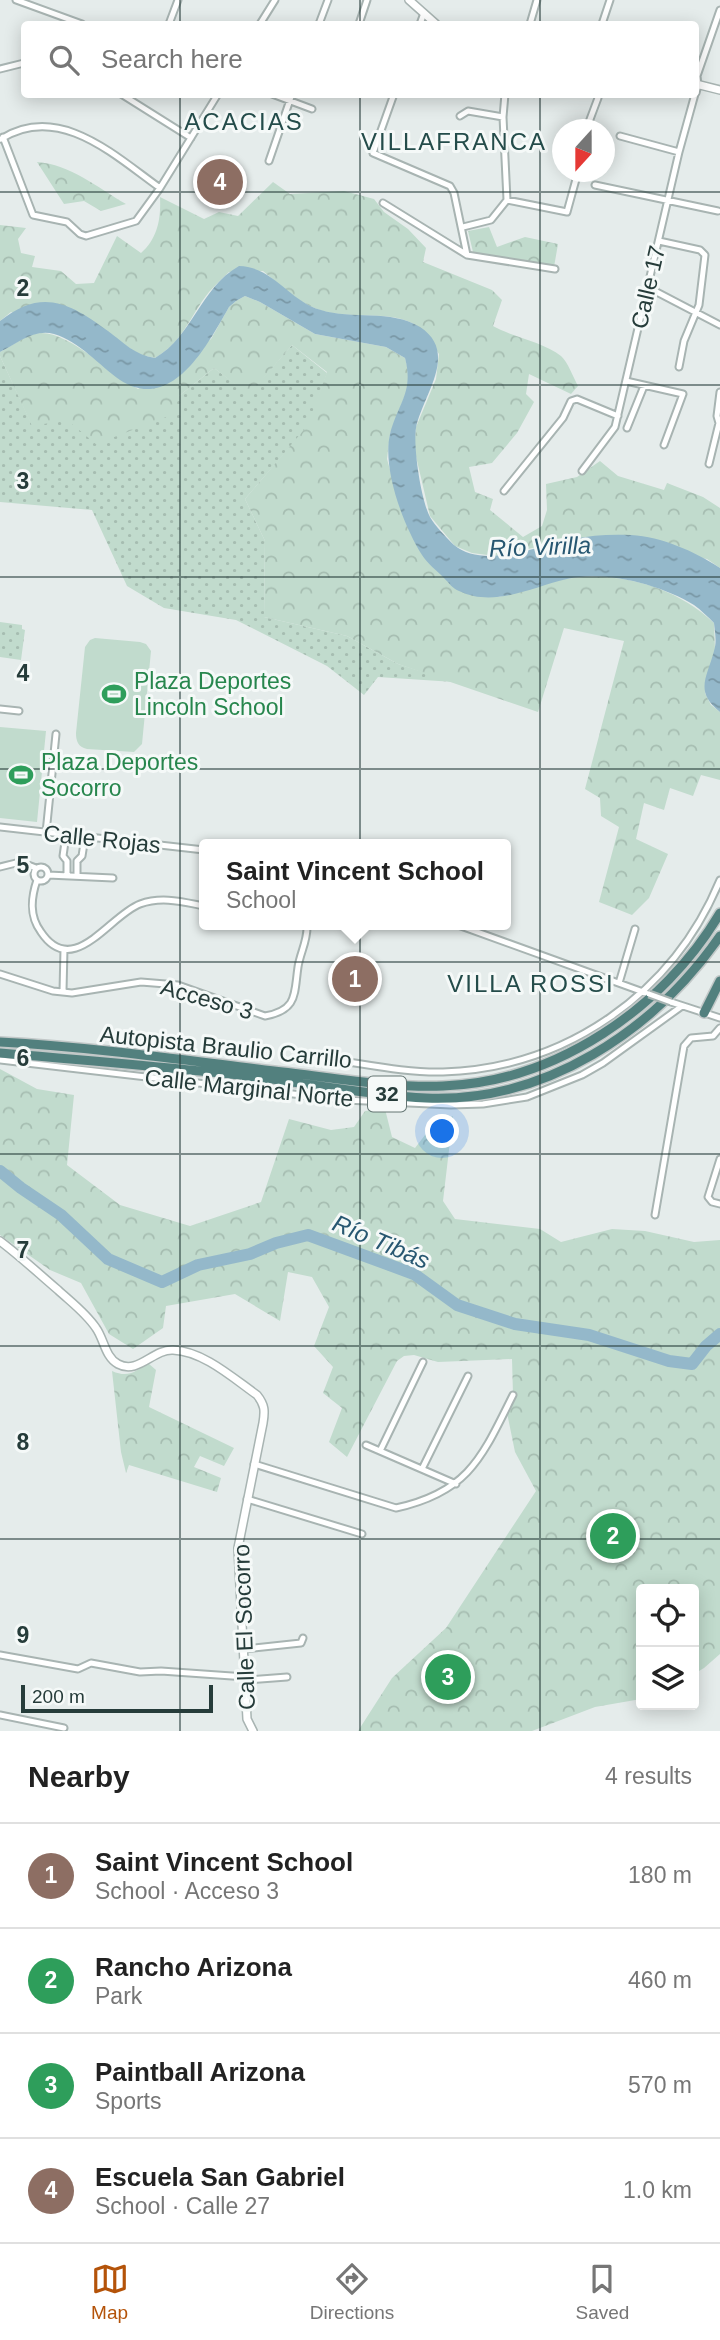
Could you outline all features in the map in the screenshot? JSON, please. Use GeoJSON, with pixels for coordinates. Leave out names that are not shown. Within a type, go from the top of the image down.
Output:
{"type":"FeatureCollection","features":[{"type":"Feature","properties":{"kind":"highway","name":"Autopista Braulio Carrillo"},"geometry":{"type":"LineString","coordinates":[[0,1042],[390,1084],[446,1086],[474,1083],[556,1060],[627,1017],[654,995],[685,962],[720,913]]}},
{"type":"Feature","properties":{"kind":"highway","name":"Autopista Braulio Carrillo"},"geometry":{"type":"LineString","coordinates":[[0,1053],[246,1076],[417,1097],[475,1094],[545,1078],[579,1063],[622,1037],[669,996],[720,936]]}},
{"type":"Feature","properties":{"kind":"highway"},"geometry":{"type":"LineString","coordinates":[[704,1013],[720,981]]}},
{"type":"Feature","properties":{"kind":"street"},"geometry":{"type":"LineString","coordinates":[[16,0],[74,21]]}},
{"type":"Feature","properties":{"kind":"street"},"geometry":{"type":"LineString","coordinates":[[170,21],[178,0]]}},
{"type":"Feature","properties":{"kind":"street"},"geometry":{"type":"LineString","coordinates":[[262,21],[275,0]]}},
{"type":"Feature","properties":{"kind":"street"},"geometry":{"type":"LineString","coordinates":[[320,21],[328,0]]}},
{"type":"Feature","properties":{"kind":"street"},"geometry":{"type":"LineString","coordinates":[[360,21],[368,0]]}},
{"type":"Feature","properties":{"kind":"street"},"geometry":{"type":"LineString","coordinates":[[409,0],[433,21]]}},
{"type":"Feature","properties":{"kind":"street"},"geometry":{"type":"LineString","coordinates":[[531,21],[537,0]]}},
{"type":"Feature","properties":{"kind":"street"},"geometry":{"type":"LineString","coordinates":[[603,21],[610,0]]}},
{"type":"Feature","properties":{"kind":"street","name":"Calle 17"},"geometry":{"type":"LineString","coordinates":[[699,70],[720,10]]}},
{"type":"Feature","properties":{"kind":"street"},"geometry":{"type":"LineString","coordinates":[[421,21],[424,13]]}},
{"type":"Feature","properties":{"kind":"street"},"geometry":{"type":"LineString","coordinates":[[0,69],[21,64]]}},
{"type":"Feature","properties":{"kind":"street"},"geometry":{"type":"LineString","coordinates":[[699,85],[720,90]]}},
{"type":"Feature","properties":{"kind":"street"},"geometry":{"type":"LineString","coordinates":[[127,98],[191,138]]}},
{"type":"Feature","properties":{"kind":"street"},"geometry":{"type":"LineString","coordinates":[[160,188],[102,146],[76,132],[32,128],[15,131],[1,138],[33,215],[67,222],[86,236],[136,221],[160,188],[216,98]]}},
{"type":"Feature","properties":{"kind":"street"},"geometry":{"type":"LineString","coordinates":[[269,161],[291,98],[312,110]]}},
{"type":"Feature","properties":{"kind":"street"},"geometry":{"type":"LineString","coordinates":[[393,98],[373,153],[450,186],[463,227],[467,255]]}},
{"type":"Feature","properties":{"kind":"street"},"geometry":{"type":"LineString","coordinates":[[463,227],[491,220],[507,200],[505,98]]}},
{"type":"Feature","properties":{"kind":"street"},"geometry":{"type":"LineString","coordinates":[[590,119],[598,98]]}},
{"type":"Feature","properties":{"kind":"street","name":"Calle 17"},"geometry":{"type":"LineString","coordinates":[[582,471],[612,431],[618,416],[667,201],[694,98]]}},
{"type":"Feature","properties":{"kind":"street"},"geometry":{"type":"LineString","coordinates":[[460,116],[468,111],[503,117]]}},
{"type":"Feature","properties":{"kind":"street"},"geometry":{"type":"LineString","coordinates":[[620,136],[679,152]]}},
{"type":"Feature","properties":{"kind":"street"},"geometry":{"type":"LineString","coordinates":[[507,200],[567,212],[575,182]]}},
{"type":"Feature","properties":{"kind":"street"},"geometry":{"type":"LineString","coordinates":[[595,185],[718,211]]}},
{"type":"Feature","properties":{"kind":"street"},"geometry":{"type":"LineString","coordinates":[[383,202],[467,255],[555,270]]}},
{"type":"Feature","properties":{"kind":"street"},"geometry":{"type":"LineString","coordinates":[[659,241],[703,252],[705,255],[697,314],[684,341],[679,367]]}},
{"type":"Feature","properties":{"kind":"street"},"geometry":{"type":"LineString","coordinates":[[649,288],[720,326]]}},
{"type":"Feature","properties":{"kind":"street"},"geometry":{"type":"LineString","coordinates":[[626,381],[683,394],[664,444]]}},
{"type":"Feature","properties":{"kind":"street"},"geometry":{"type":"LineString","coordinates":[[627,428],[644,386]]}},
{"type":"Feature","properties":{"kind":"street"},"geometry":{"type":"LineString","coordinates":[[709,464],[719,423],[717,416],[720,392]]}},
{"type":"Feature","properties":{"kind":"street"},"geometry":{"type":"LineString","coordinates":[[504,491],[574,399],[618,416]]}},
{"type":"Feature","properties":{"kind":"street"},"geometry":{"type":"LineString","coordinates":[[0,709],[19,711]]}},
{"type":"Feature","properties":{"kind":"street"},"geometry":{"type":"LineString","coordinates":[[46,833],[56,734]]}},
{"type":"Feature","properties":{"kind":"street","name":"Calle Rojas"},"geometry":{"type":"LineString","coordinates":[[0,827],[199,849]]}},
{"type":"Feature","properties":{"kind":"street"},"geometry":{"type":"LineString","coordinates":[[66,835],[64,856],[68,861],[67,876]]}},
{"type":"Feature","properties":{"kind":"street"},"geometry":{"type":"LineString","coordinates":[[77,876],[77,861],[82,856],[85,837]]}},
{"type":"Feature","properties":{"kind":"street"},"geometry":{"type":"LineString","coordinates":[[68,861],[77,861]]}},
{"type":"Feature","properties":{"kind":"street"},"geometry":{"type":"LineString","coordinates":[[0,867],[20,862],[36,868],[45,867],[48,875]]}},
{"type":"Feature","properties":{"kind":"street"},"geometry":{"type":"LineString","coordinates":[[36,868],[34,875],[37,880],[31,900],[39,930],[47,940],[64,949],[86,945],[100,936],[119,916],[142,903],[160,900],[199,905]]}},
{"type":"Feature","properties":{"kind":"street"},"geometry":{"type":"LineString","coordinates":[[48,875],[113,878]]}},
{"type":"Feature","properties":{"kind":"street"},"geometry":{"type":"LineString","coordinates":[[37,880],[44,881],[48,875]]}},
{"type":"Feature","properties":{"kind":"street"},"geometry":{"type":"LineString","coordinates":[[321,1058],[425,1072],[445,1072],[523,1060],[562,1045],[595,1028],[646,993],[694,931],[720,880]]}},
{"type":"Feature","properties":{"kind":"street"},"geometry":{"type":"LineString","coordinates":[[619,984],[635,929]]}},
{"type":"Feature","properties":{"kind":"street","name":"Acceso 3"},"geometry":{"type":"LineString","coordinates":[[0,974],[72,993],[157,982],[188,988],[265,1016],[276,1014],[293,999],[298,985],[298,967],[307,930]]}},
{"type":"Feature","properties":{"kind":"street"},"geometry":{"type":"LineString","coordinates":[[472,930],[720,1018]]}},
{"type":"Feature","properties":{"kind":"street"},"geometry":{"type":"LineString","coordinates":[[63,991],[64,949]]}},
{"type":"Feature","properties":{"kind":"street","name":"Calle Marginal Norte"},"geometry":{"type":"LineString","coordinates":[[0,1060],[345,1100],[483,1104],[527,1097],[582,1075],[682,1006]]}},
{"type":"Feature","properties":{"kind":"street"},"geometry":{"type":"LineString","coordinates":[[655,1214],[684,1046],[691,1038],[713,1036],[720,1028]]}},
{"type":"Feature","properties":{"kind":"street"},"geometry":{"type":"LineString","coordinates":[[720,1159],[708,1197],[712,1202],[720,1204]]}},
{"type":"Feature","properties":{"kind":"street","name":"Calle El Socorro"},"geometry":{"type":"LineString","coordinates":[[0,1241],[82,1311],[95,1326],[111,1358],[119,1364],[136,1366],[156,1353],[176,1350],[194,1355],[213,1365],[263,1402],[265,1410],[238,1548],[247,1719],[253,1731]]}},
{"type":"Feature","properties":{"kind":"street"},"geometry":{"type":"LineString","coordinates":[[380,1451],[423,1362]]}},
{"type":"Feature","properties":{"kind":"street"},"geometry":{"type":"LineString","coordinates":[[422,1469],[468,1376]]}},
{"type":"Feature","properties":{"kind":"street"},"geometry":{"type":"LineString","coordinates":[[254,1464],[396,1508],[446,1491],[456,1484],[488,1446],[513,1395]]}},
{"type":"Feature","properties":{"kind":"street"},"geometry":{"type":"LineString","coordinates":[[366,1446],[456,1484]]}},
{"type":"Feature","properties":{"kind":"street"},"geometry":{"type":"LineString","coordinates":[[247,1499],[362,1534]]}},
{"type":"Feature","properties":{"kind":"street"},"geometry":{"type":"LineString","coordinates":[[244,1649],[301,1643],[303,1638]]}},
{"type":"Feature","properties":{"kind":"street"},"geometry":{"type":"LineString","coordinates":[[0,1655],[78,1669],[91,1663],[140,1672],[161,1671],[246,1678],[286,1677]]}},
{"type":"Feature","properties":{"kind":"street"},"geometry":{"type":"LineString","coordinates":[[0,1715],[64,1728]]}},
{"type":"Feature","properties":{"kind":"street"},"geometry":{"type":"LineString","coordinates":[[247,1719],[247,1731]]}},
{"type":"Feature","properties":{"kind":"green space"},"geometry":{"type":"Polygon","coordinates":[[[37,162],[72,172],[126,204],[101,211],[84,201],[64,204],[37,162]]]}},
{"type":"Feature","properties":{"kind":"green space"},"geometry":{"type":"Polygon","coordinates":[[[273,182],[290,194],[344,191],[374,199],[384,212],[408,229],[426,248],[423,262],[492,290],[502,300],[493,326],[546,347],[566,362],[578,386],[571,394],[529,374],[526,394],[534,402],[517,433],[492,463],[469,467],[475,492],[493,499],[490,510],[523,537],[542,526],[547,510],[546,484],[577,477],[600,461],[618,476],[664,490],[667,483],[703,497],[720,508],[720,568],[707,559],[574,539],[495,556],[472,553],[455,546],[430,516],[414,448],[416,427],[436,379],[439,354],[427,336],[419,327],[408,321],[383,316],[342,314],[309,306],[263,271],[229,272],[202,301],[173,344],[155,358],[140,355],[125,345],[11,312],[0,321],[0,225],[26,228],[18,239],[21,253],[35,256],[32,267],[61,271],[76,284],[94,283],[117,236],[141,253],[147,247],[157,227],[160,197],[204,219],[219,212],[238,216],[273,182]]]}},
{"type":"Feature","properties":{"kind":"green space"},"geometry":{"type":"Polygon","coordinates":[[[489,227],[497,247],[525,237],[558,244],[554,267],[473,252],[468,231],[489,227]]]}},
{"type":"Feature","properties":{"kind":"green space"},"geometry":{"type":"Polygon","coordinates":[[[245,296],[315,334],[386,347],[405,358],[409,374],[407,390],[390,434],[387,459],[402,513],[499,597],[564,579],[592,577],[630,580],[684,600],[714,623],[715,650],[705,693],[711,705],[720,712],[720,780],[701,775],[693,796],[670,788],[664,810],[644,803],[636,839],[668,854],[649,898],[632,915],[599,902],[619,827],[601,816],[600,798],[585,789],[624,641],[564,628],[538,712],[398,664],[347,636],[264,617],[265,541],[245,499],[308,425],[327,372],[292,345],[249,395],[214,368],[179,396],[174,414],[96,444],[67,420],[32,426],[0,356],[0,352],[25,337],[46,333],[73,344],[138,389],[211,339],[229,307],[245,296]]]}},
{"type":"Feature","properties":{"kind":"green space"},"geometry":{"type":"Polygon","coordinates":[[[292,345],[327,373],[309,425],[245,499],[265,541],[264,617],[347,636],[398,664],[454,682],[378,677],[364,695],[327,666],[236,620],[164,608],[127,586],[92,510],[0,502],[0,356],[32,425],[179,396],[214,368],[249,394],[292,345]]]}},
{"type":"Feature","properties":{"kind":"green space"},"geometry":{"type":"Polygon","coordinates":[[[0,622],[22,625],[25,630],[21,660],[0,657],[0,622]]]}},
{"type":"Feature","properties":{"kind":"green space","name":"Plaza Deportes Lincoln School"},"geometry":{"type":"Polygon","coordinates":[[[95,638],[140,642],[146,644],[151,651],[142,744],[134,752],[87,749],[81,747],[77,741],[85,647],[95,638]]]}},
{"type":"Feature","properties":{"kind":"green space","name":"Plaza Deportes Socorro"},"geometry":{"type":"Polygon","coordinates":[[[0,727],[46,731],[37,822],[0,818],[0,727]]]}},
{"type":"Feature","properties":{"kind":"green space"},"geometry":{"type":"Polygon","coordinates":[[[0,1069],[37,1089],[74,1095],[67,1165],[120,1205],[190,1226],[261,1202],[289,1119],[331,1130],[354,1127],[365,1111],[385,1109],[392,1137],[415,1148],[432,1126],[453,1116],[443,1201],[455,1219],[540,1229],[561,1242],[612,1229],[645,1231],[694,1242],[720,1240],[720,1654],[699,1671],[699,1584],[636,1584],[636,1700],[595,1707],[532,1731],[358,1731],[392,1678],[446,1628],[536,1491],[515,1452],[506,1408],[513,1395],[512,1359],[438,1362],[414,1355],[404,1356],[397,1361],[347,1457],[329,1442],[342,1408],[323,1393],[333,1367],[314,1346],[329,1307],[312,1277],[288,1272],[280,1321],[235,1294],[166,1306],[163,1328],[133,1349],[109,1334],[81,1283],[50,1270],[0,1235],[0,1069]]]}},
{"type":"Feature","properties":{"kind":"green space"},"geometry":{"type":"Polygon","coordinates":[[[148,1363],[156,1370],[149,1407],[234,1448],[224,1466],[200,1456],[194,1467],[221,1478],[217,1492],[129,1465],[126,1473],[112,1371],[131,1373],[148,1363]]]}},
{"type":"Feature","properties":{"kind":"water","name":"Río Virilla"},"geometry":{"type":"Polygon","coordinates":[[[239,266],[262,272],[310,306],[333,313],[397,318],[420,327],[432,337],[438,362],[416,428],[417,460],[430,517],[454,545],[466,552],[496,556],[587,537],[631,535],[677,546],[720,568],[720,712],[705,691],[716,637],[714,623],[697,607],[681,598],[633,581],[599,576],[567,579],[499,597],[472,596],[455,589],[427,561],[415,543],[401,512],[392,479],[388,448],[390,434],[408,380],[405,358],[386,347],[315,334],[245,296],[229,307],[210,339],[186,370],[172,382],[156,388],[139,388],[120,380],[81,348],[54,334],[33,335],[0,352],[0,321],[15,311],[42,302],[68,306],[136,351],[155,358],[179,337],[215,287],[239,266]]]}},
{"type":"Feature","properties":{"kind":"waterway","name":"Río Tibás"},"geometry":{"type":"LineString","coordinates":[[0,1171],[61,1215],[108,1259],[162,1282],[198,1265],[250,1254],[276,1243],[308,1235],[414,1274],[457,1305],[515,1324],[589,1335],[669,1361],[692,1364],[720,1334]]}},
{"type":"Feature","properties":{"kind":"place","name":"Escuela San Gabriel"},"geometry":{"type":"Point","coordinates":[220,182]}},
{"type":"Feature","properties":{"kind":"place","name":"Plaza Deportes Lincoln School"},"geometry":{"type":"Point","coordinates":[114,694]}},
{"type":"Feature","properties":{"kind":"place","name":"Plaza Deportes Socorro"},"geometry":{"type":"Point","coordinates":[21,775]}},
{"type":"Feature","properties":{"kind":"place","name":"Saint Vincent School"},"geometry":{"type":"Point","coordinates":[355,979]}},
{"type":"Feature","properties":{"kind":"place","name":"Rancho Arizona"},"geometry":{"type":"Point","coordinates":[613,1536]}},
{"type":"Feature","properties":{"kind":"place","name":"Paintball Arizona"},"geometry":{"type":"Point","coordinates":[448,1677]}},
{"type":"Feature","properties":{"kind":"district","name":"ACACIAS"},"geometry":{"type":"Point","coordinates":[244,122]}},
{"type":"Feature","properties":{"kind":"district","name":"VILLAFRANCA"},"geometry":{"type":"Point","coordinates":[454,142]}},
{"type":"Feature","properties":{"kind":"district","name":"VILLA ROSSI"},"geometry":{"type":"Point","coordinates":[531,984]}}]}
